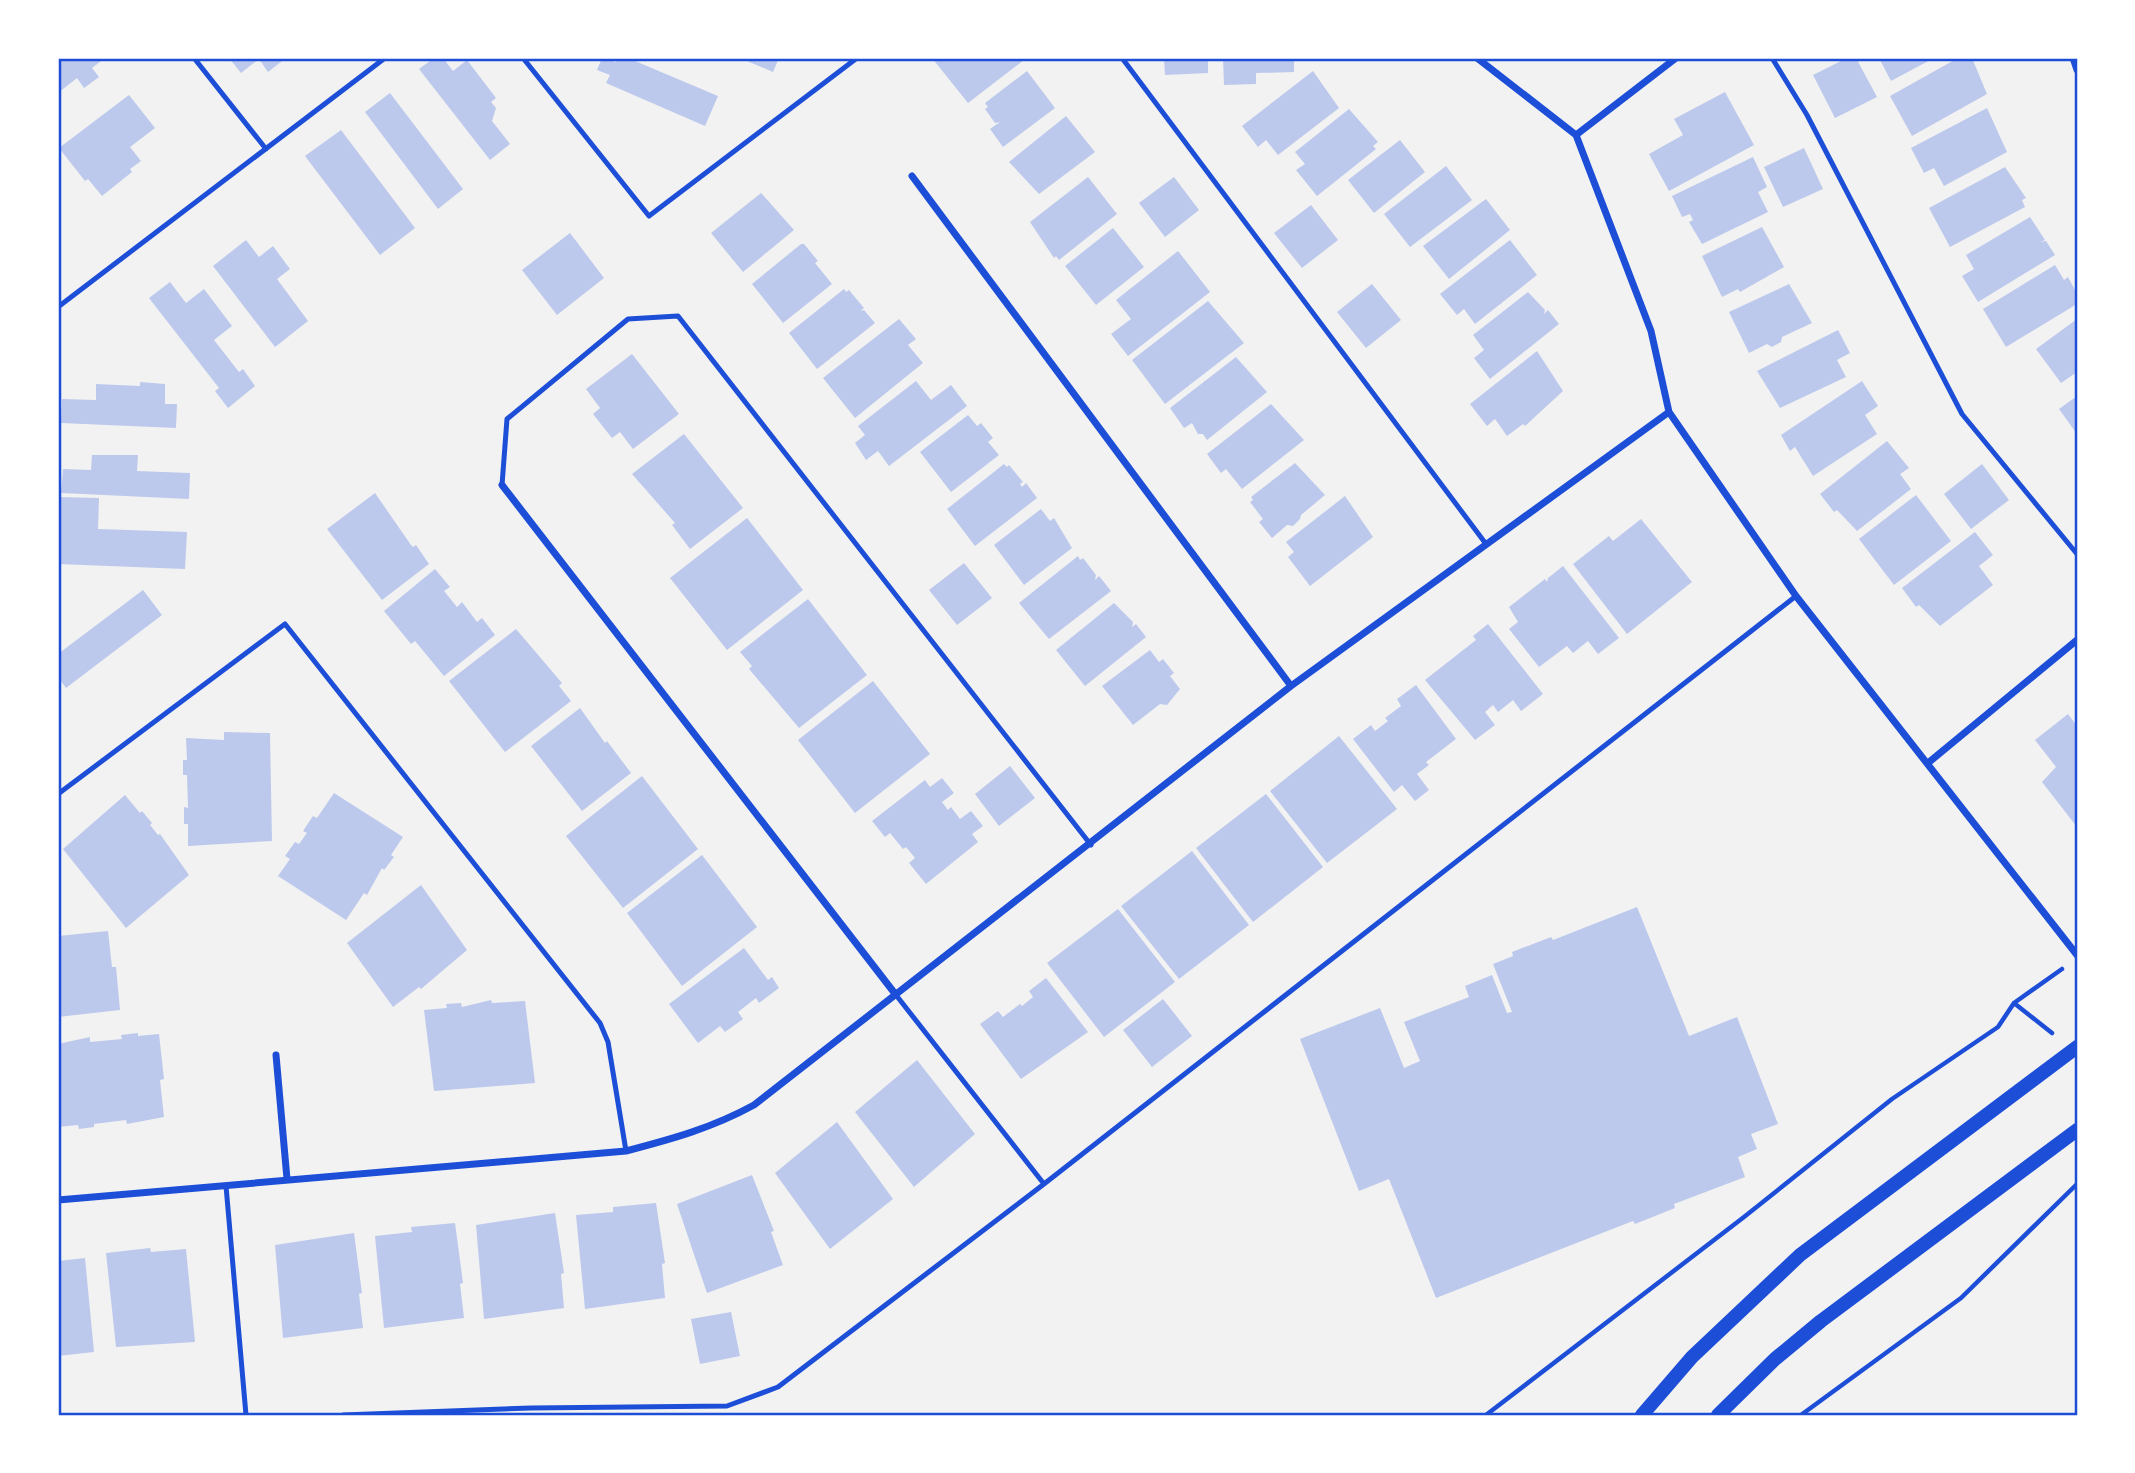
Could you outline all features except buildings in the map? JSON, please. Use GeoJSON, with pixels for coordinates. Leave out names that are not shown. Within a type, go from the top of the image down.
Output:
{"type":"FeatureCollection","features":[{"type":"Feature","properties":{"kind":"main road"},"geometry":{"type":"LineString","coordinates":[[1642,1415],[1692,1357],[1801,1255],[2075,1048]]}},
{"type":"Feature","properties":{"kind":"main road"},"geometry":{"type":"LineString","coordinates":[[1718,1415],[1775,1359],[1830,1314],[2077,1129]]}},
{"type":"Feature","properties":{"kind":"street"},"geometry":{"type":"LineString","coordinates":[[1477,58],[1576,135],[1651,331],[1669,412],[1796,596],[2077,955]]}},
{"type":"Feature","properties":{"kind":"street"},"geometry":{"type":"LineString","coordinates":[[1576,135],[1676,58]]}},
{"type":"Feature","properties":{"kind":"street"},"geometry":{"type":"LineString","coordinates":[[2073,58],[2077,70]]}},
{"type":"Feature","properties":{"kind":"street"},"geometry":{"type":"LineString","coordinates":[[912,177],[1291,686]]}},
{"type":"Feature","properties":{"kind":"street"},"geometry":{"type":"LineString","coordinates":[[58,1200],[626,1151],[692,1134],[754,1105],[1091,845],[1291,686],[1669,412]]}},
{"type":"Feature","properties":{"kind":"street"},"geometry":{"type":"LineString","coordinates":[[502,485],[896,995]]}},
{"type":"Feature","properties":{"kind":"street"},"geometry":{"type":"LineString","coordinates":[[1928,763],[2077,639]]}},
{"type":"Feature","properties":{"kind":"street"},"geometry":{"type":"LineString","coordinates":[[276,1055],[287,1179]]}},
{"type":"Feature","properties":{"kind":"lane"},"geometry":{"type":"LineString","coordinates":[[194,58],[266,149]]}},
{"type":"Feature","properties":{"kind":"lane"},"geometry":{"type":"LineString","coordinates":[[58,307],[385,58]]}},
{"type":"Feature","properties":{"kind":"lane"},"geometry":{"type":"LineString","coordinates":[[523,58],[649,216],[856,58]]}},
{"type":"Feature","properties":{"kind":"lane"},"geometry":{"type":"LineString","coordinates":[[1122,58],[1486,544]]}},
{"type":"Feature","properties":{"kind":"lane"},"geometry":{"type":"LineString","coordinates":[[1772,58],[1807,116],[1962,414],[2077,554]]}},
{"type":"Feature","properties":{"kind":"lane"},"geometry":{"type":"LineString","coordinates":[[502,485],[507,419],[628,319],[678,317],[1091,845]]}},
{"type":"Feature","properties":{"kind":"lane"},"geometry":{"type":"LineString","coordinates":[[343,1415],[531,1408],[727,1406],[758,1397],[778,1387],[1044,1184],[1796,596]]}},
{"type":"Feature","properties":{"kind":"lane"},"geometry":{"type":"LineString","coordinates":[[58,794],[285,624],[600,1023],[608,1042],[626,1151]]}},
{"type":"Feature","properties":{"kind":"lane"},"geometry":{"type":"LineString","coordinates":[[896,995],[1044,1184]]}},
{"type":"Feature","properties":{"kind":"lane"},"geometry":{"type":"LineString","coordinates":[[226,1186],[246,1415]]}},
{"type":"Feature","properties":{"kind":"path"},"geometry":{"type":"LineString","coordinates":[[1486,1415],[1744,1217],[1892,1098],[1998,1027],[2014,1003],[2067,966]]}},
{"type":"Feature","properties":{"kind":"path"},"geometry":{"type":"LineString","coordinates":[[2014,1003],[2075,1048]]}},
{"type":"Feature","properties":{"kind":"path"},"geometry":{"type":"LineString","coordinates":[[1801,1415],[1961,1298],[2077,1184]]}}]}
